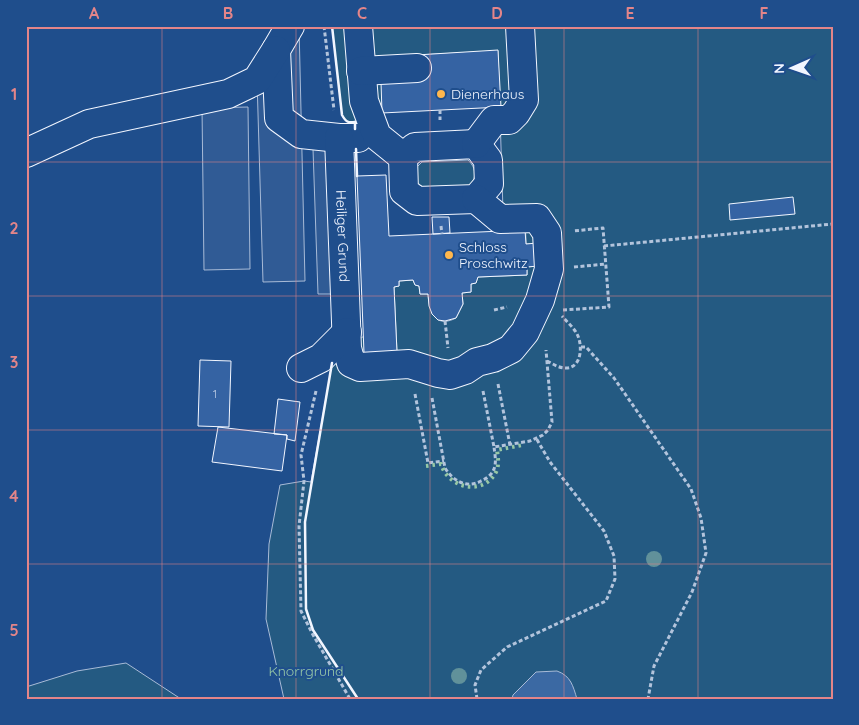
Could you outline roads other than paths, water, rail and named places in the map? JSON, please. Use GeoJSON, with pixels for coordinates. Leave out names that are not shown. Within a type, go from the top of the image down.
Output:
{"type":"FeatureCollection","features":[{"type":"Feature","properties":{"kind":"lane"},"geometry":{"type":"LineString","coordinates":[[26,153],[89,124],[228,94],[257,80],[290,26]]}},
{"type":"Feature","properties":{"kind":"lane"},"geometry":{"type":"LineString","coordinates":[[358,26],[360,71],[364,101],[377,136],[403,157],[404,191],[417,201],[476,199],[489,184],[488,160],[476,144]]}},
{"type":"Feature","properties":{"kind":"lane"},"geometry":{"type":"LineString","coordinates":[[476,144],[494,120],[509,120],[524,100],[520,26]]}},
{"type":"Feature","properties":{"kind":"lane"},"geometry":{"type":"LineString","coordinates":[[276,50],[279,118],[301,134],[339,138],[377,136]]}},
{"type":"Feature","properties":{"kind":"lane"},"geometry":{"type":"LineString","coordinates":[[360,71],[417,68]]}},
{"type":"Feature","properties":{"kind":"lane","name":"Heiliger Grund"},"geometry":{"type":"LineString","coordinates":[[339,138],[347,348],[351,363],[360,367],[418,366],[450,375],[511,349],[524,332],[540,300],[549,269],[547,233],[537,218],[500,219],[476,199]]}},
{"type":"Feature","properties":{"kind":"lane"},"geometry":{"type":"LineString","coordinates":[[403,157],[415,147],[476,144]]}},
{"type":"Feature","properties":{"kind":"lane"},"geometry":{"type":"LineString","coordinates":[[311,363],[347,332]]}},
{"type":"Feature","properties":{"kind":"place","name":"Dienerhaus"},"geometry":{"type":"Point","coordinates":[441,94]}},
{"type":"Feature","properties":{"kind":"place","name":"Schloss Proschwitz"},"geometry":{"type":"Point","coordinates":[449,255]}},
{"type":"Feature","properties":{"kind":"park label","name":"Knorrgrund"},"geometry":{"type":"Point","coordinates":[306,671]}}]}
